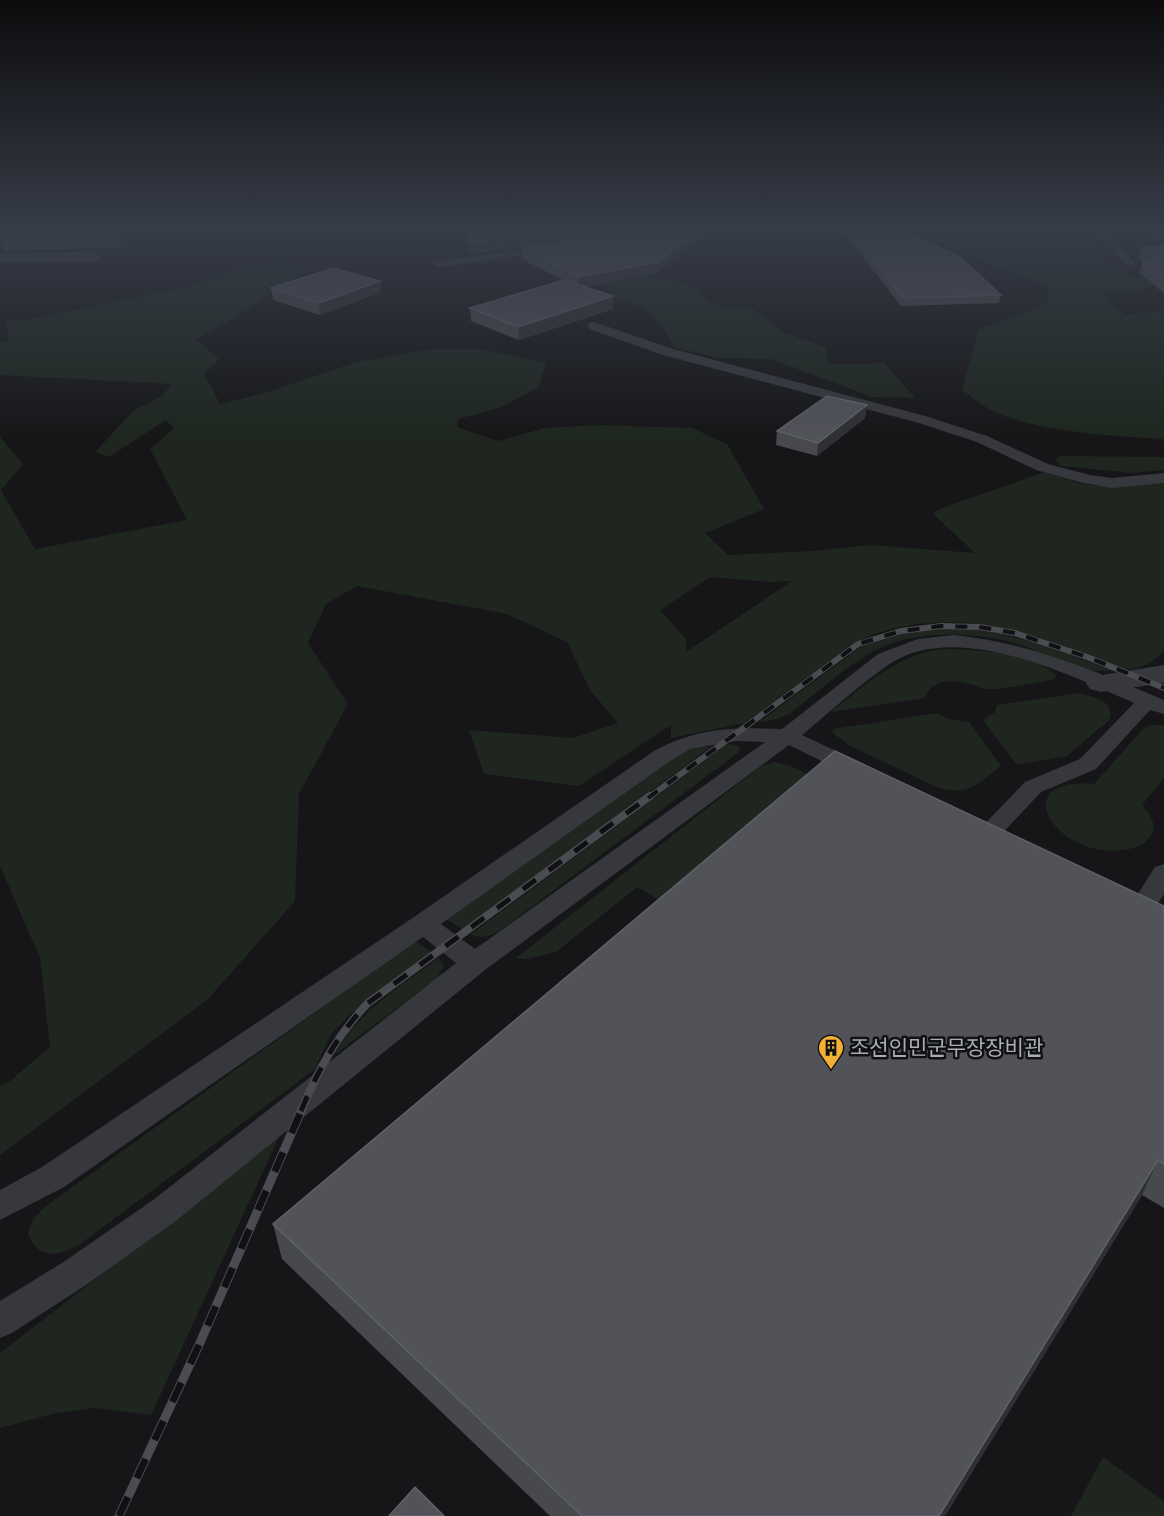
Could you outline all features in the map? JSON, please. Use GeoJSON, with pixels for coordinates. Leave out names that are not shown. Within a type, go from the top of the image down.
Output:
{"type":"FeatureCollection","features":[{"type":"Feature","properties":{"kind":"street"},"geometry":{"type":"LineString","coordinates":[[1101,683],[1164,674]]}},
{"type":"Feature","properties":{"kind":"lane"},"geometry":{"type":"LineString","coordinates":[[594,326],[668,352],[924,420],[982,439],[1042,467],[1089,480],[1112,483],[1164,478]]}},
{"type":"Feature","properties":{"kind":"lane"},"geometry":{"type":"LineString","coordinates":[[0,1321],[77,1272],[165,1210],[475,963],[788,735],[885,658],[916,645],[954,642],[996,646],[1014,650],[1156,705],[1088,764],[1033,788],[988,833]]}},
{"type":"Feature","properties":{"kind":"lane"},"geometry":{"type":"LineString","coordinates":[[0,1206],[52,1177],[423,924],[662,756],[683,744],[736,734],[788,735],[872,777]]}},
{"type":"Feature","properties":{"kind":"lane"},"geometry":{"type":"LineString","coordinates":[[1164,873],[1131,903],[1164,920]]}},
{"type":"Feature","properties":{"kind":"lane"},"geometry":{"type":"LineString","coordinates":[[423,924],[475,963]]}},
{"type":"Feature","properties":{"kind":"shaded area"},"geometry":{"type":"Polygon","coordinates":[[[134,298],[264,298],[233,319],[196,339],[219,359],[204,374],[220,404],[265,393],[356,362],[433,349],[482,349],[546,363],[539,387],[499,408],[458,419],[457,427],[498,441],[545,428],[599,425],[692,428],[727,444],[764,509],[705,533],[728,555],[813,551],[871,545],[975,553],[933,514],[939,509],[1045,472],[1081,484],[1101,486],[1164,482],[1164,651],[1156,659],[1146,664],[1124,669],[1110,666],[1035,636],[1009,629],[957,622],[905,626],[880,632],[855,642],[744,723],[671,738],[671,725],[579,786],[484,774],[469,730],[573,738],[618,723],[590,690],[567,642],[507,614],[357,586],[326,604],[308,643],[348,704],[299,794],[295,901],[207,1000],[0,1155],[0,1086],[10,1081],[50,1047],[40,958],[0,866],[0,437],[23,464],[1,490],[35,549],[187,520],[150,449],[174,428],[166,420],[109,457],[95,452],[133,411],[162,396],[172,384],[0,375],[0,343],[9,340],[6,321],[31,319],[134,298]],[[710,577],[660,610],[686,639],[686,652],[792,581],[770,582],[710,577]]]}},
{"type":"Feature","properties":{"kind":"shaded area"},"geometry":{"type":"Polygon","coordinates":[[[615,298],[705,298],[713,305],[754,309],[785,333],[825,347],[829,364],[884,363],[915,398],[872,397],[771,359],[718,358],[674,347],[660,324],[645,310],[615,298]]]}},
{"type":"Feature","properties":{"kind":"shaded area"},"geometry":{"type":"Polygon","coordinates":[[[1048,298],[1108,298],[1125,315],[1164,310],[1164,441],[1035,425],[993,411],[962,390],[979,330],[1048,303],[1048,298]]]}},
{"type":"Feature","properties":{"kind":"shaded area"},"geometry":{"type":"Polygon","coordinates":[[[1061,456],[1164,457],[1164,470],[1133,473],[1060,466],[1055,458],[1061,456]]]}},
{"type":"Feature","properties":{"kind":"shaded area"},"geometry":{"type":"Polygon","coordinates":[[[937,628],[1005,635],[1048,647],[1112,671],[1077,667],[1004,640],[966,635],[927,636],[890,644],[874,651],[841,673],[789,714],[758,723],[862,646],[904,632],[937,628]]]}},
{"type":"Feature","properties":{"kind":"shaded area"},"geometry":{"type":"Polygon","coordinates":[[[942,649],[1002,653],[1032,661],[1056,675],[1055,678],[1043,682],[992,689],[982,689],[967,683],[945,682],[932,687],[925,698],[830,712],[895,665],[942,649]]]}},
{"type":"Feature","properties":{"kind":"shaded area"},"geometry":{"type":"Polygon","coordinates":[[[1080,693],[1103,701],[1111,714],[1109,720],[1067,756],[1017,765],[983,720],[995,712],[997,705],[1080,693]]]}},
{"type":"Feature","properties":{"kind":"shaded area"},"geometry":{"type":"Polygon","coordinates":[[[937,713],[949,719],[969,722],[1001,766],[973,787],[959,790],[939,788],[850,746],[833,733],[833,729],[937,713]]]}},
{"type":"Feature","properties":{"kind":"shaded area"},"geometry":{"type":"Polygon","coordinates":[[[1151,725],[1164,725],[1164,778],[1142,805],[1154,824],[1150,837],[1141,845],[1130,849],[1098,849],[1077,842],[1060,831],[1050,818],[1046,804],[1051,793],[1067,785],[1094,784],[1144,728],[1151,725]]]}},
{"type":"Feature","properties":{"kind":"shaded area"},"geometry":{"type":"Polygon","coordinates":[[[732,744],[740,748],[739,752],[502,929],[487,936],[470,935],[726,745],[732,744]]]}},
{"type":"Feature","properties":{"kind":"shaded area"},"geometry":{"type":"Polygon","coordinates":[[[701,747],[711,747],[462,929],[446,919],[669,758],[701,747]]]}},
{"type":"Feature","properties":{"kind":"shaded area"},"geometry":{"type":"Polygon","coordinates":[[[774,762],[791,766],[820,780],[668,905],[637,887],[556,952],[527,959],[516,958],[761,766],[774,762]]]}},
{"type":"Feature","properties":{"kind":"shaded area"},"geometry":{"type":"Polygon","coordinates":[[[415,941],[431,952],[349,1015],[330,1036],[315,1069],[79,1245],[63,1252],[49,1254],[32,1243],[28,1234],[33,1219],[46,1206],[415,941]]]}},
{"type":"Feature","properties":{"kind":"shaded area"},"geometry":{"type":"Polygon","coordinates":[[[439,958],[444,966],[437,978],[334,1055],[367,1013],[439,958]]]}},
{"type":"Feature","properties":{"kind":"shaded area"},"geometry":{"type":"Polygon","coordinates":[[[279,1137],[151,1415],[95,1408],[56,1413],[0,1428],[0,1353],[279,1137]]]}},
{"type":"Feature","properties":{"kind":"shaded area"},"geometry":{"type":"Polygon","coordinates":[[[1103,1457],[1164,1501],[1164,1516],[1071,1516],[1103,1457]]]}},
{"type":"Feature","properties":{"kind":"building"},"geometry":{"type":"Polygon","coordinates":[[[302,298],[334,298],[319,303],[302,298]]]}},
{"type":"Feature","properties":{"kind":"building"},"geometry":{"type":"Polygon","coordinates":[[[504,298],[608,298],[518,327],[470,308],[504,298]]]}},
{"type":"Feature","properties":{"kind":"building"},"geometry":{"type":"Polygon","coordinates":[[[827,396],[867,405],[818,443],[777,431],[827,396]]]}},
{"type":"Feature","properties":{"kind":"building","name":"조선인민군무장장비관"},"geometry":{"type":"Polygon","coordinates":[[[835,751],[1164,906],[1164,1164],[1158,1160],[939,1516],[582,1516],[273,1224],[835,751]]]}},
{"type":"Feature","properties":{"kind":"building"},"geometry":{"type":"Polygon","coordinates":[[[415,1487],[444,1516],[389,1516],[415,1487]]]}},
{"type":"Feature","properties":{"kind":"railway"},"geometry":{"type":"LineString","coordinates":[[648,798],[858,644],[901,631],[941,626],[979,627],[1015,633],[1087,657],[1164,688]]}},
{"type":"Feature","properties":{"kind":"railway"},"geometry":{"type":"LineString","coordinates":[[301,1111],[329,1054],[368,1003],[650,796]]}},
{"type":"Feature","properties":{"kind":"railway"},"geometry":{"type":"LineString","coordinates":[[119,1516],[199,1345],[302,1109]]}},
{"type":"Feature","properties":{"kind":"place","name":"조선인민군무장장비관"},"geometry":{"type":"Point","coordinates":[831,1071]}}]}
